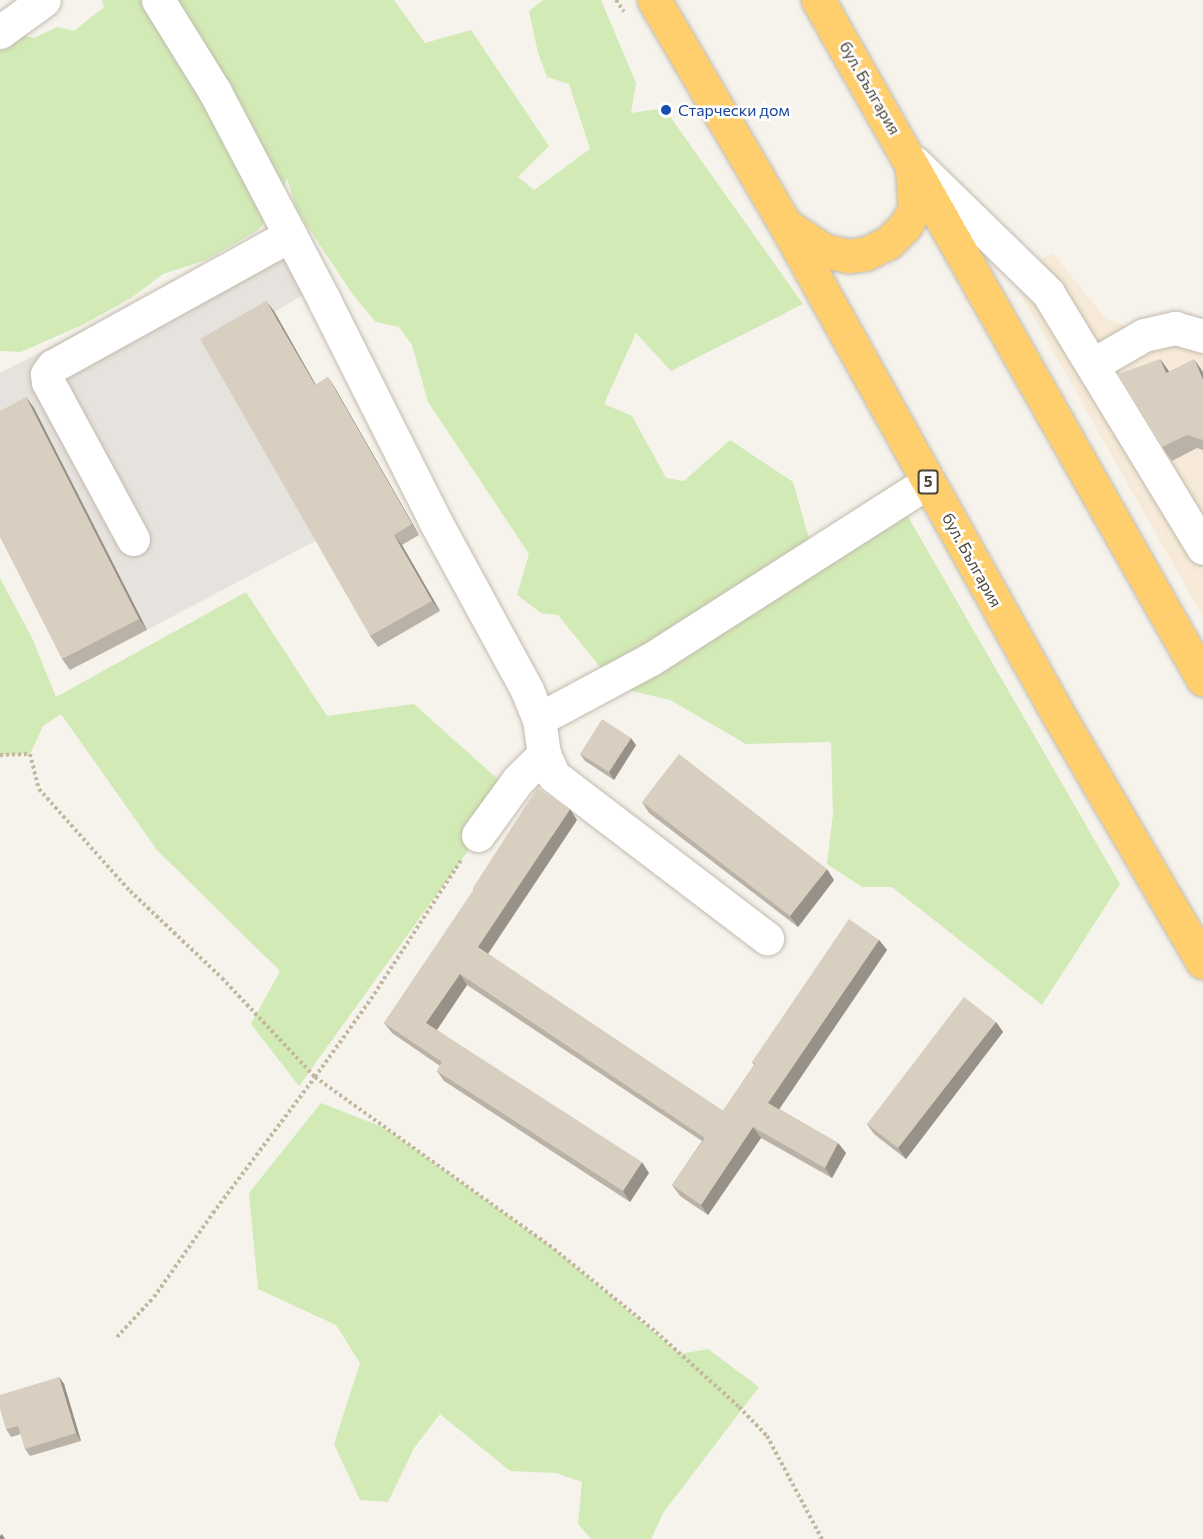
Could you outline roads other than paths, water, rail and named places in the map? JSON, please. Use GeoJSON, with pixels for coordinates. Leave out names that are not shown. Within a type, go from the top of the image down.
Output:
{"type":"FeatureCollection","features":[{"type":"Feature","properties":{"kind":"highway","name":"бул. България"},"geometry":{"type":"LineString","coordinates":[[654,0],[785,224],[1059,716],[1203,962]]}},
{"type":"Feature","properties":{"kind":"highway","name":"бул. България"},"geometry":{"type":"LineString","coordinates":[[818,0],[911,159],[1203,679]]}},
{"type":"Feature","properties":{"kind":"highway"},"geometry":{"type":"LineString","coordinates":[[785,224],[825,251],[848,256],[865,254],[888,243],[905,226],[915,209],[911,159]]}},
{"type":"Feature","properties":{"kind":"street"},"geometry":{"type":"LineString","coordinates":[[0,32],[44,0]]}},
{"type":"Feature","properties":{"kind":"street"},"geometry":{"type":"LineString","coordinates":[[158,0],[215,92],[435,521],[527,690],[538,719],[544,754],[554,776],[767,938]]}},
{"type":"Feature","properties":{"kind":"street"},"geometry":{"type":"LineString","coordinates":[[911,159],[1047,293],[1203,548]]}},
{"type":"Feature","properties":{"kind":"street"},"geometry":{"type":"LineString","coordinates":[[133,539],[48,382],[47,374],[53,366],[290,235]]}},
{"type":"Feature","properties":{"kind":"street"},"geometry":{"type":"LineString","coordinates":[[1092,365],[1144,335],[1175,328],[1203,336]]}},
{"type":"Feature","properties":{"kind":"street"},"geometry":{"type":"LineString","coordinates":[[538,719],[651,659],[928,482]]}},
{"type":"Feature","properties":{"kind":"street"},"geometry":{"type":"LineString","coordinates":[[478,835],[518,780],[544,754]]}},
{"type":"Feature","properties":{"kind":"place","name":"Старчески дом"},"geometry":{"type":"Point","coordinates":[666,110]}}]}
